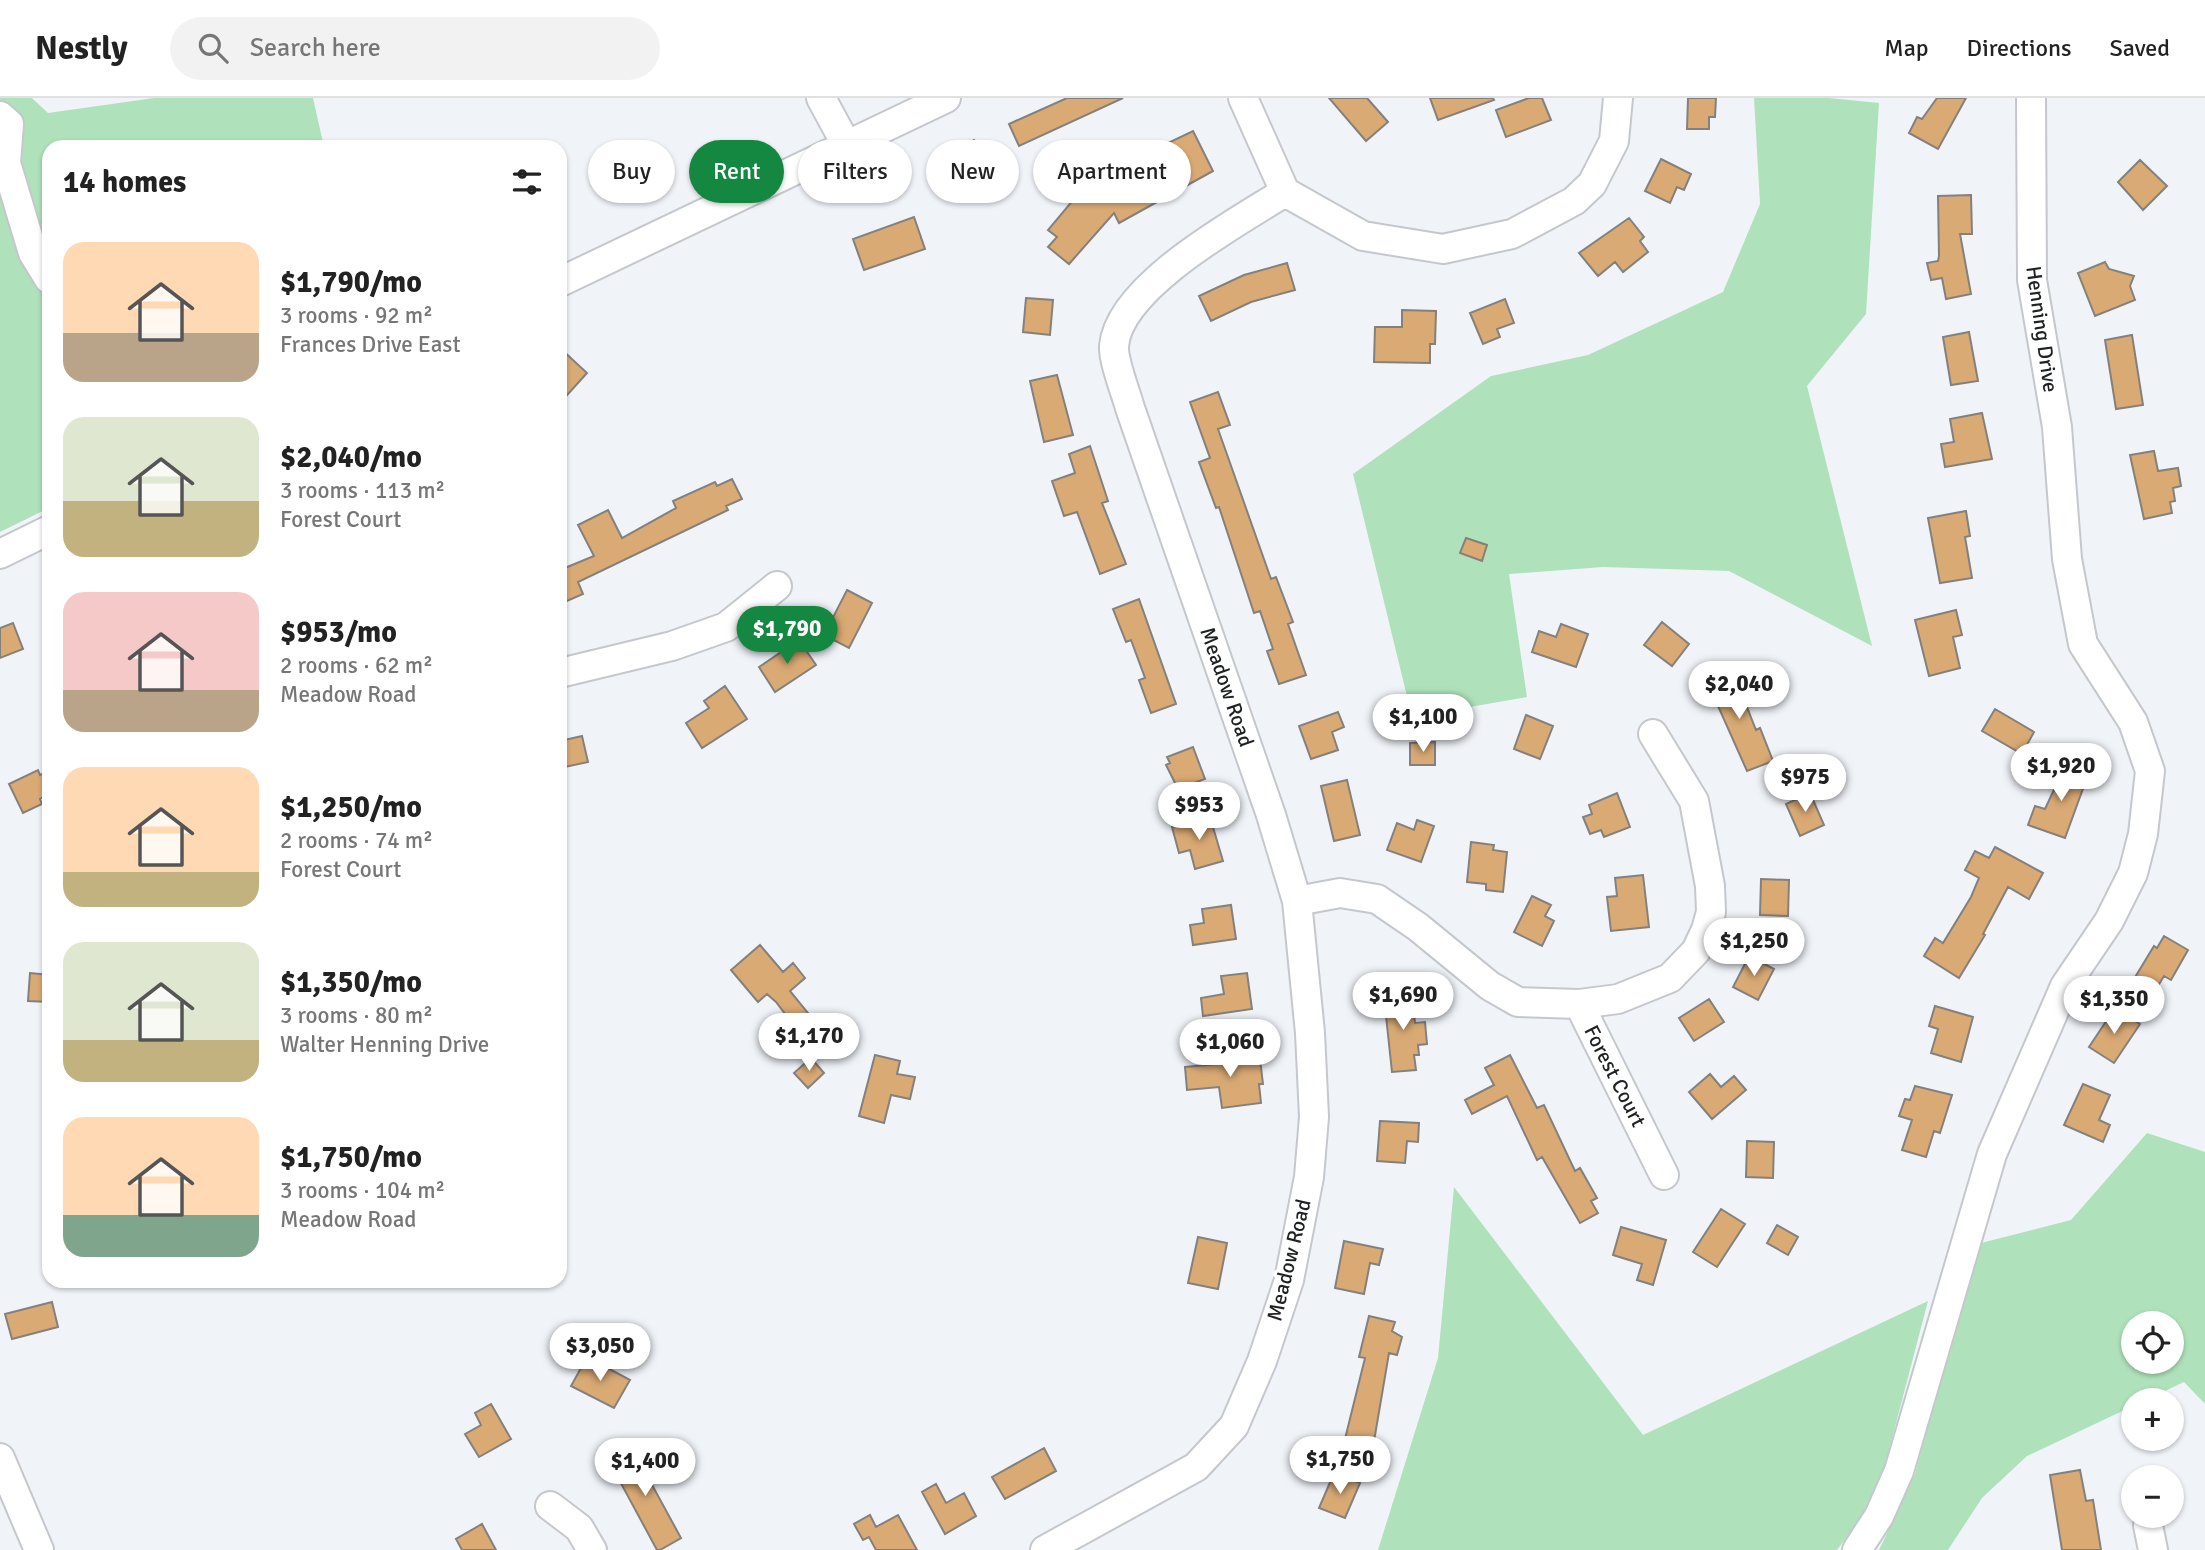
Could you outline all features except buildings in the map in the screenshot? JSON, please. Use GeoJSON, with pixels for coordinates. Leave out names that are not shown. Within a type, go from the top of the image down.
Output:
{"type":"FeatureCollection","features":[{"type":"Feature","properties":{"kind":"street"},"geometry":{"type":"LineString","coordinates":[[821,98],[844,140]]}},
{"type":"Feature","properties":{"kind":"street"},"geometry":{"type":"LineString","coordinates":[[859,140],[946,98]]}},
{"type":"Feature","properties":{"kind":"street"},"geometry":{"type":"LineString","coordinates":[[1243,98],[1285,192],[1363,236],[1443,249],[1512,234],[1574,201],[1592,184],[1614,141],[1618,98]]}},
{"type":"Feature","properties":{"kind":"street","name":"Henning Drive"},"geometry":{"type":"LineString","coordinates":[[1857,1550],[1879,1516],[1899,1471],[1976,1201],[1992,1154],[2065,986],[2115,909],[2133,873],[2143,834],[2150,771],[2133,722],[2082,644],[2067,559],[2057,427],[2032,280],[2031,98]]}},
{"type":"Feature","properties":{"kind":"street"},"geometry":{"type":"LineString","coordinates":[[0,116],[9,124],[6,163],[33,253],[42,268]]}},
{"type":"Feature","properties":{"kind":"street"},"geometry":{"type":"LineString","coordinates":[[567,279],[798,169]]}},
{"type":"Feature","properties":{"kind":"street","name":"Meadow Road"},"geometry":{"type":"LineString","coordinates":[[1045,1550],[1196,1467],[1234,1426],[1262,1361],[1289,1280],[1309,1177],[1314,1117],[1310,1033],[1297,901],[1271,815],[1130,408],[1114,346],[1122,324],[1136,301],[1180,259],[1285,192]]}},
{"type":"Feature","properties":{"kind":"street"},"geometry":{"type":"LineString","coordinates":[[0,554],[42,533]]}},
{"type":"Feature","properties":{"kind":"street"},"geometry":{"type":"LineString","coordinates":[[567,671],[672,646],[726,627],[777,586]]}},
{"type":"Feature","properties":{"kind":"street","name":"Forest Court"},"geometry":{"type":"LineString","coordinates":[[1653,734],[1694,802],[1710,886],[1711,912],[1696,951],[1670,978],[1618,999],[1579,1004],[1664,1175]]}},
{"type":"Feature","properties":{"kind":"street"},"geometry":{"type":"LineString","coordinates":[[1297,901],[1340,894],[1377,899],[1418,927],[1490,986],[1518,1002],[1579,1004]]}},
{"type":"Feature","properties":{"kind":"street"},"geometry":{"type":"LineString","coordinates":[[0,1458],[39,1550]]}},
{"type":"Feature","properties":{"kind":"street"},"geometry":{"type":"LineString","coordinates":[[550,1506],[579,1528],[592,1550]]}},
{"type":"Feature","properties":{"kind":"green space"},"geometry":{"type":"Polygon","coordinates":[[[0,98],[32,98],[48,113],[154,98],[313,98],[322,140],[42,140],[42,232],[35,229],[42,246],[42,511],[0,532],[0,98]]]}},
{"type":"Feature","properties":{"kind":"green space"},"geometry":{"type":"Polygon","coordinates":[[[1754,98],[1829,98],[1879,103],[1866,314],[1807,386],[1872,646],[1729,571],[1603,567],[1509,574],[1527,697],[1412,717],[1353,474],[1491,376],[1588,355],[1723,292],[1760,204],[1754,98]]]}},
{"type":"Feature","properties":{"kind":"green space"},"geometry":{"type":"Polygon","coordinates":[[[2147,1133],[2205,1152],[2205,1404],[2184,1382],[2171,1388],[2121,1388],[2121,1412],[2027,1456],[1982,1498],[1948,1550],[1879,1550],[1915,1474],[1977,1244],[2071,1220],[2147,1133]]]}},
{"type":"Feature","properties":{"kind":"green space"},"geometry":{"type":"Polygon","coordinates":[[[1454,1187],[1643,1435],[1928,1301],[1877,1496],[1837,1550],[1378,1550],[1438,1358],[1454,1187]]]}}]}
